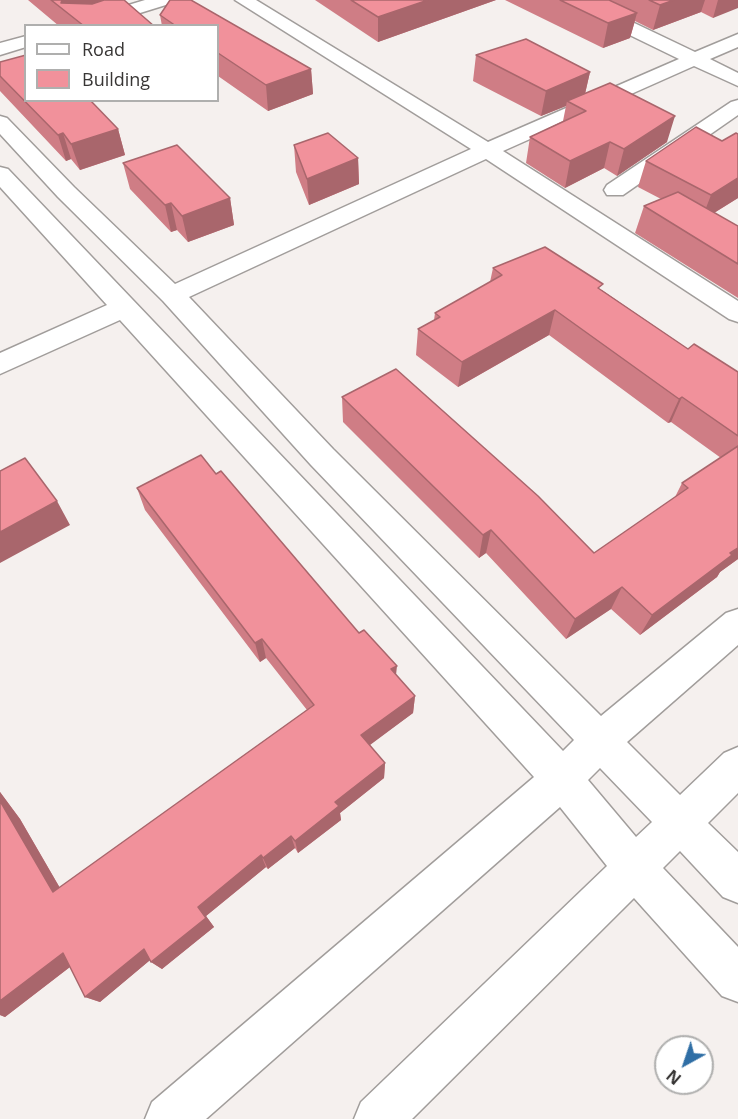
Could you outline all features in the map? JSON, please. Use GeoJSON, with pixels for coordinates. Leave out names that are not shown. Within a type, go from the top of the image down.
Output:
{"type":"FeatureCollection","features":[{"type":"Feature","properties":{"kind":"street"},"geometry":{"type":"LineString","coordinates":[[85,24],[163,0]]}},
{"type":"Feature","properties":{"kind":"street"},"geometry":{"type":"LineString","coordinates":[[244,0],[487,150],[738,313]]}},
{"type":"Feature","properties":{"kind":"street"},"geometry":{"type":"LineString","coordinates":[[572,0],[738,80]]}},
{"type":"Feature","properties":{"kind":"street"},"geometry":{"type":"LineString","coordinates":[[172,295],[487,150],[738,40]]}},
{"type":"Feature","properties":{"kind":"street"},"geometry":{"type":"LineString","coordinates":[[0,49],[24,42]]}},
{"type":"Feature","properties":{"kind":"street"},"geometry":{"type":"LineString","coordinates":[[615,190],[738,106]]}},
{"type":"Feature","properties":{"kind":"street"},"geometry":{"type":"LineString","coordinates":[[0,122],[66,192],[172,295],[322,457],[738,882]]}},
{"type":"Feature","properties":{"kind":"street"},"geometry":{"type":"LineString","coordinates":[[0,174],[562,779],[636,868],[738,980]]}},
{"type":"Feature","properties":{"kind":"street"},"geometry":{"type":"LineString","coordinates":[[0,364],[123,308]]}},
{"type":"Feature","properties":{"kind":"street"},"geometry":{"type":"LineString","coordinates":[[170,1119],[562,779],[601,740],[738,624]]}},
{"type":"Feature","properties":{"kind":"street"},"geometry":{"type":"LineString","coordinates":[[378,1119],[636,868],[679,821],[738,765]]}},
{"type":"Feature","properties":{"kind":"building"},"geometry":{"type":"Polygon","coordinates":[[[51,0],[62,0],[61,3],[92,4],[104,0],[124,0],[152,24],[81,24],[51,0]]]}},
{"type":"Feature","properties":{"kind":"building"},"geometry":{"type":"Polygon","coordinates":[[[170,0],[191,0],[311,69],[266,85],[219,54],[219,24],[173,24],[160,15],[170,0]]]}},
{"type":"Feature","properties":{"kind":"building"},"geometry":{"type":"Polygon","coordinates":[[[351,0],[428,0],[378,17],[351,0]]]}},
{"type":"Feature","properties":{"kind":"building"},"geometry":{"type":"Polygon","coordinates":[[[560,0],[609,0],[637,13],[608,23],[560,0]]]}},
{"type":"Feature","properties":{"kind":"building"},"geometry":{"type":"Polygon","coordinates":[[[649,0],[674,0],[660,5],[649,0]]]}},
{"type":"Feature","properties":{"kind":"building"},"geometry":{"type":"Polygon","coordinates":[[[526,39],[590,72],[546,91],[476,55],[526,39]]]}},
{"type":"Feature","properties":{"kind":"building"},"geometry":{"type":"Polygon","coordinates":[[[24,56],[24,100],[0,76],[0,62],[24,56]]]}},
{"type":"Feature","properties":{"kind":"building"},"geometry":{"type":"Polygon","coordinates":[[[610,83],[675,116],[624,149],[610,142],[570,161],[530,137],[586,111],[567,101],[610,83]]]}},
{"type":"Feature","properties":{"kind":"building"},"geometry":{"type":"Polygon","coordinates":[[[26,102],[92,102],[118,129],[71,144],[63,133],[58,135],[26,102]]]}},
{"type":"Feature","properties":{"kind":"building"},"geometry":{"type":"Polygon","coordinates":[[[696,127],[722,141],[738,134],[738,178],[711,195],[646,161],[696,127]]]}},
{"type":"Feature","properties":{"kind":"building"},"geometry":{"type":"Polygon","coordinates":[[[328,133],[358,158],[307,179],[294,145],[328,133]]]}},
{"type":"Feature","properties":{"kind":"building"},"geometry":{"type":"Polygon","coordinates":[[[177,145],[230,198],[182,216],[171,203],[165,205],[123,163],[177,145]]]}},
{"type":"Feature","properties":{"kind":"building"},"geometry":{"type":"Polygon","coordinates":[[[678,192],[738,226],[738,264],[644,206],[678,192]]]}},
{"type":"Feature","properties":{"kind":"building"},"geometry":{"type":"Polygon","coordinates":[[[545,247],[603,284],[598,288],[688,349],[694,344],[738,372],[738,436],[682,397],[679,399],[555,310],[462,362],[418,329],[440,317],[435,313],[502,275],[493,268],[545,247]]]}},
{"type":"Feature","properties":{"kind":"building"},"geometry":{"type":"Polygon","coordinates":[[[396,369],[538,496],[594,553],[688,488],[682,483],[738,446],[738,548],[730,553],[732,555],[652,615],[622,587],[575,619],[491,530],[483,535],[342,397],[396,369]]]}},
{"type":"Feature","properties":{"kind":"building"},"geometry":{"type":"Polygon","coordinates":[[[201,455],[216,474],[221,471],[359,633],[364,630],[397,666],[391,669],[415,696],[361,735],[385,763],[335,802],[339,806],[295,841],[291,836],[263,858],[261,855],[198,907],[206,918],[151,962],[144,949],[85,997],[63,953],[0,1001],[0,801],[53,892],[314,705],[262,639],[255,643],[137,488],[201,455]]]}},
{"type":"Feature","properties":{"kind":"building"},"geometry":{"type":"Polygon","coordinates":[[[25,458],[57,501],[0,532],[0,471],[25,458]]]}}]}
